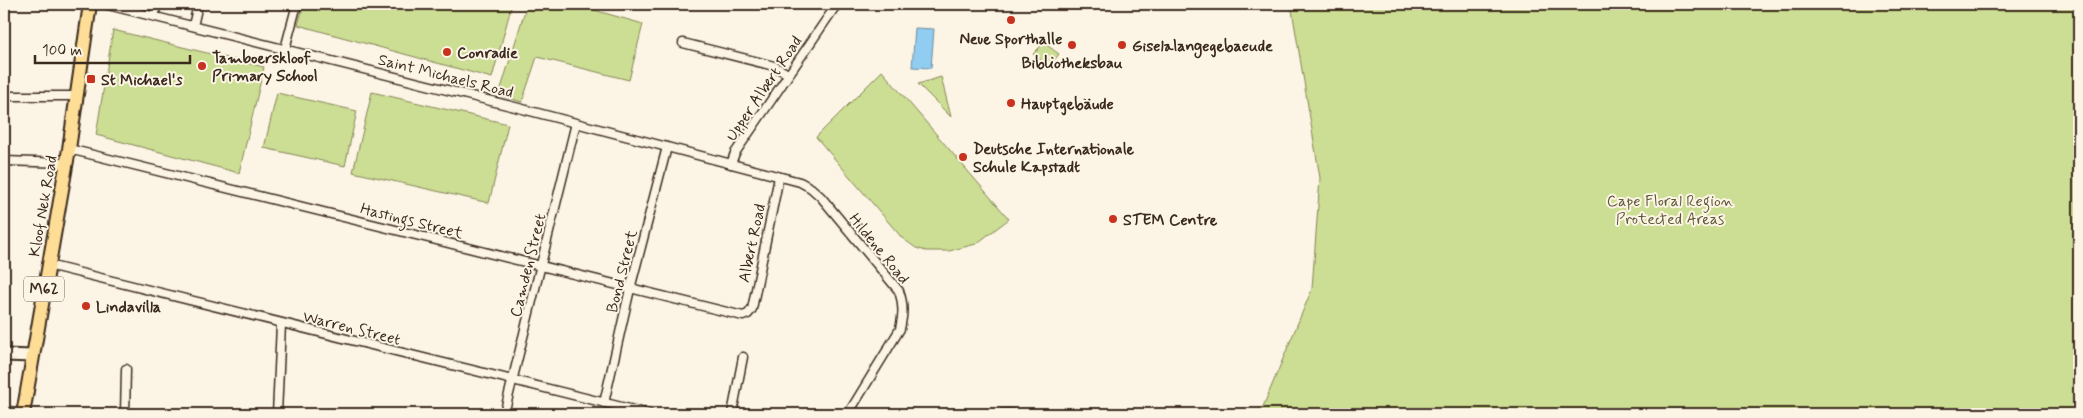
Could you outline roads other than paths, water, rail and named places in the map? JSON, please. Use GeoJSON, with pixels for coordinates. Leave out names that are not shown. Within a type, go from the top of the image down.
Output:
{"type":"FeatureCollection","features":[{"type":"Feature","properties":{"kind":"main road","name":"Kloof Nek Road"},"geometry":{"type":"LineString","coordinates":[[23,413],[69,150],[75,96],[90,4]]}},
{"type":"Feature","properties":{"kind":"street","name":"Saint Michaels Road"},"geometry":{"type":"LineString","coordinates":[[104,4],[576,123],[779,177]]}},
{"type":"Feature","properties":{"kind":"street"},"geometry":{"type":"LineString","coordinates":[[154,16],[157,4]]}},
{"type":"Feature","properties":{"kind":"street"},"geometry":{"type":"LineString","coordinates":[[193,26],[198,4]]}},
{"type":"Feature","properties":{"kind":"street"},"geometry":{"type":"LineString","coordinates":[[286,49],[297,4]]}},
{"type":"Feature","properties":{"kind":"street","name":"Upper Albert Road"},"geometry":{"type":"LineString","coordinates":[[731,164],[734,155],[837,4]]}},
{"type":"Feature","properties":{"kind":"street"},"geometry":{"type":"LineString","coordinates":[[683,43],[774,66],[788,74]]}},
{"type":"Feature","properties":{"kind":"street"},"geometry":{"type":"LineString","coordinates":[[4,96],[75,96]]}},
{"type":"Feature","properties":{"kind":"street","name":"Camden Street"},"geometry":{"type":"LineString","coordinates":[[504,414],[576,123]]}},
{"type":"Feature","properties":{"kind":"street","name":"Bond Street"},"geometry":{"type":"LineString","coordinates":[[604,403],[630,289],[667,147]]}},
{"type":"Feature","properties":{"kind":"street","name":"Hastings Street"},"geometry":{"type":"LineString","coordinates":[[69,150],[740,316],[748,314]]}},
{"type":"Feature","properties":{"kind":"street"},"geometry":{"type":"LineString","coordinates":[[4,161],[66,164]]}},
{"type":"Feature","properties":{"kind":"street","name":"Albert Road"},"geometry":{"type":"LineString","coordinates":[[748,314],[752,309],[779,177]]}},
{"type":"Feature","properties":{"kind":"street","name":"Hildene Road"},"geometry":{"type":"LineString","coordinates":[[779,177],[800,182],[815,191],[899,291],[903,303],[900,329],[848,414]]}},
{"type":"Feature","properties":{"kind":"street","name":"Warren Street"},"geometry":{"type":"LineString","coordinates":[[48,265],[650,414]]}},
{"type":"Feature","properties":{"kind":"street"},"geometry":{"type":"LineString","coordinates":[[277,414],[281,324]]}},
{"type":"Feature","properties":{"kind":"street"},"geometry":{"type":"LineString","coordinates":[[4,355],[33,356]]}},
{"type":"Feature","properties":{"kind":"street"},"geometry":{"type":"LineString","coordinates":[[732,414],[743,357]]}},
{"type":"Feature","properties":{"kind":"street"},"geometry":{"type":"LineString","coordinates":[[125,414],[126,369]]}},
{"type":"Feature","properties":{"kind":"street"},"geometry":{"type":"LineString","coordinates":[[4,412],[23,413]]}},
{"type":"Feature","properties":{"kind":"street"},"geometry":{"type":"LineString","coordinates":[[1002,414],[1012,414]]}},
{"type":"Feature","properties":{"kind":"water"},"geometry":{"type":"Polygon","coordinates":[[[915,28],[934,29],[931,68],[912,67],[915,28]]]}},
{"type":"Feature","properties":{"kind":"place","name":"Neue Sporthalle"},"geometry":{"type":"Point","coordinates":[1011,20]}},
{"type":"Feature","properties":{"kind":"place","name":"Bibliotheksbau"},"geometry":{"type":"Point","coordinates":[1072,45]}},
{"type":"Feature","properties":{"kind":"place","name":"Giselalangegebaeude"},"geometry":{"type":"Point","coordinates":[1122,45]}},
{"type":"Feature","properties":{"kind":"place","name":"Conradie"},"geometry":{"type":"Point","coordinates":[447,52]}},
{"type":"Feature","properties":{"kind":"place","name":"Tamboerskloof Primary School"},"geometry":{"type":"Point","coordinates":[202,66]}},
{"type":"Feature","properties":{"kind":"place","name":"St Michael's"},"geometry":{"type":"Point","coordinates":[91,79]}},
{"type":"Feature","properties":{"kind":"place","name":"Hauptgebäude"},"geometry":{"type":"Point","coordinates":[1011,103]}},
{"type":"Feature","properties":{"kind":"place","name":"Deutsche Internationale Schule Kapstadt"},"geometry":{"type":"Point","coordinates":[963,157]}},
{"type":"Feature","properties":{"kind":"place","name":"STEM Centre"},"geometry":{"type":"Point","coordinates":[1113,219]}},
{"type":"Feature","properties":{"kind":"place","name":"Lindavilla"},"geometry":{"type":"Point","coordinates":[86,306]}},
{"type":"Feature","properties":{"kind":"park label","name":"Cape Floral Region Protected Areas"},"geometry":{"type":"Point","coordinates":[1670,209]}}]}
